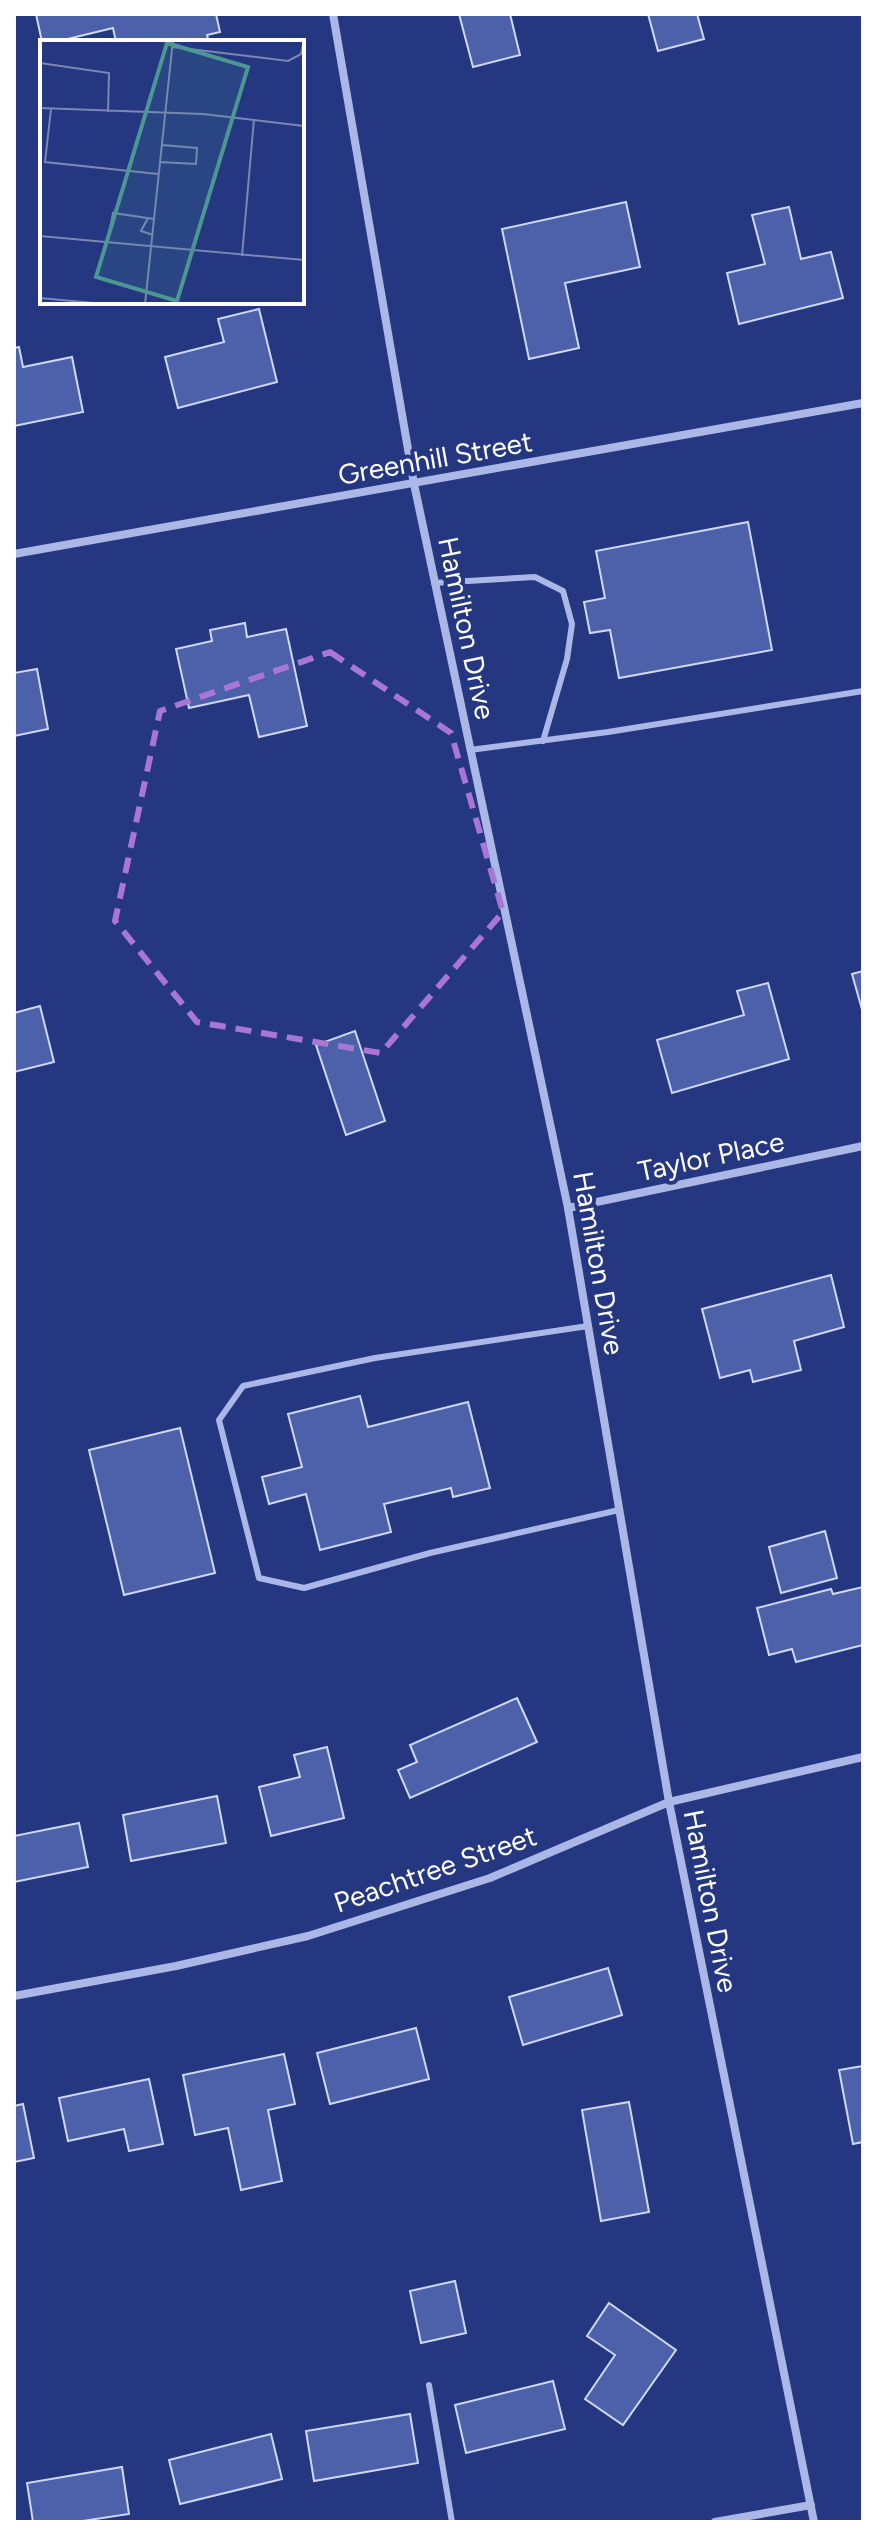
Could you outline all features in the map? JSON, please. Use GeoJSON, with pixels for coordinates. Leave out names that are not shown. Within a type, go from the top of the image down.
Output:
{"type":"FeatureCollection","features":[{"type":"Feature","properties":{"kind":"street","name":"Hamilton Drive"},"geometry":{"type":"LineString","coordinates":[[333,14],[414,484],[568,1208],[669,1802],[814,2522]]}},
{"type":"Feature","properties":{"kind":"street","name":"Greenhill Street"},"geometry":{"type":"LineString","coordinates":[[14,554],[863,403]]}},
{"type":"Feature","properties":{"kind":"street","name":"Taylor Place"},"geometry":{"type":"LineString","coordinates":[[568,1208],[863,1146]]}},
{"type":"Feature","properties":{"kind":"street","name":"Peachtree Street"},"geometry":{"type":"LineString","coordinates":[[14,1996],[176,1966],[308,1936],[490,1878],[669,1802],[863,1757]]}},
{"type":"Feature","properties":{"kind":"street"},"geometry":{"type":"LineString","coordinates":[[715,2522],[811,2505]]}},
{"type":"Feature","properties":{"kind":"lane"},"geometry":{"type":"LineString","coordinates":[[434,583],[535,577],[563,591],[572,624],[567,659],[543,741]]}},
{"type":"Feature","properties":{"kind":"lane"},"geometry":{"type":"LineString","coordinates":[[470,750],[863,691]]}},
{"type":"Feature","properties":{"kind":"lane"},"geometry":{"type":"LineString","coordinates":[[588,1326],[375,1358],[243,1386],[219,1420],[259,1578],[304,1588],[430,1553],[619,1510]]}},
{"type":"Feature","properties":{"kind":"lane"},"geometry":{"type":"LineString","coordinates":[[429,2385],[452,2522]]}},
{"type":"Feature","properties":{"kind":"highlighted area"},"geometry":{"type":"Polygon","coordinates":[[[330,652],[451,733],[503,912],[381,1053],[197,1022],[115,921],[160,711],[330,652]]]}},
{"type":"Feature","properties":{"kind":"building"},"geometry":{"type":"Polygon","coordinates":[[[36,14],[216,14],[220,32],[207,35],[208,40],[116,40],[113,28],[63,40],[42,40],[36,14]]]}},
{"type":"Feature","properties":{"kind":"building"},"geometry":{"type":"Polygon","coordinates":[[[459,14],[510,14],[520,55],[473,67],[459,14]]]}},
{"type":"Feature","properties":{"kind":"building"},"geometry":{"type":"Polygon","coordinates":[[[648,14],[697,14],[704,39],[658,51],[648,14]]]}},
{"type":"Feature","properties":{"kind":"building"},"geometry":{"type":"Polygon","coordinates":[[[626,202],[640,267],[565,283],[579,348],[529,359],[502,229],[626,202]]]}},
{"type":"Feature","properties":{"kind":"building"},"geometry":{"type":"Polygon","coordinates":[[[789,207],[801,259],[831,252],[843,298],[739,324],[727,273],[765,264],[752,215],[789,207]]]}},
{"type":"Feature","properties":{"kind":"building"},"geometry":{"type":"Polygon","coordinates":[[[259,309],[277,382],[178,408],[165,357],[224,342],[218,319],[259,309]]]}},
{"type":"Feature","properties":{"kind":"building"},"geometry":{"type":"Polygon","coordinates":[[[19,347],[23,367],[72,357],[83,412],[14,426],[14,348],[19,347]]]}},
{"type":"Feature","properties":{"kind":"building"},"geometry":{"type":"Polygon","coordinates":[[[748,522],[772,650],[619,678],[610,630],[590,633],[584,602],[605,598],[596,551],[748,522]]]}},
{"type":"Feature","properties":{"kind":"building"},"geometry":{"type":"Polygon","coordinates":[[[245,623],[247,637],[286,629],[307,726],[259,737],[249,695],[189,708],[176,649],[212,641],[210,630],[245,623]]]}},
{"type":"Feature","properties":{"kind":"building"},"geometry":{"type":"Polygon","coordinates":[[[37,669],[48,729],[14,736],[14,673],[37,669]]]}},
{"type":"Feature","properties":{"kind":"building"},"geometry":{"type":"Polygon","coordinates":[[[863,971],[863,1013],[852,974],[863,971]]]}},
{"type":"Feature","properties":{"kind":"building"},"geometry":{"type":"Polygon","coordinates":[[[768,983],[789,1059],[672,1093],[657,1040],[744,1015],[737,991],[768,983]]]}},
{"type":"Feature","properties":{"kind":"building"},"geometry":{"type":"Polygon","coordinates":[[[40,1006],[54,1062],[14,1072],[14,1013],[40,1006]]]}},
{"type":"Feature","properties":{"kind":"building"},"geometry":{"type":"Polygon","coordinates":[[[355,1031],[385,1121],[346,1135],[316,1045],[355,1031]]]}},
{"type":"Feature","properties":{"kind":"building"},"geometry":{"type":"Polygon","coordinates":[[[831,1275],[844,1327],[794,1341],[801,1370],[753,1382],[750,1370],[720,1378],[702,1309],[831,1275]]]}},
{"type":"Feature","properties":{"kind":"building"},"geometry":{"type":"Polygon","coordinates":[[[360,1396],[368,1427],[468,1402],[490,1488],[453,1497],[451,1488],[384,1504],[391,1532],[320,1550],[306,1494],[269,1504],[262,1477],[302,1467],[288,1414],[360,1396]]]}},
{"type":"Feature","properties":{"kind":"building"},"geometry":{"type":"Polygon","coordinates":[[[180,1428],[215,1573],[124,1595],[89,1450],[180,1428]]]}},
{"type":"Feature","properties":{"kind":"building"},"geometry":{"type":"Polygon","coordinates":[[[825,1531],[837,1578],[781,1593],[769,1547],[825,1531]]]}},
{"type":"Feature","properties":{"kind":"building"},"geometry":{"type":"Polygon","coordinates":[[[863,1587],[863,1645],[796,1662],[792,1649],[769,1655],[757,1608],[831,1589],[833,1594],[863,1587]]]}},
{"type":"Feature","properties":{"kind":"building"},"geometry":{"type":"Polygon","coordinates":[[[517,1698],[537,1742],[410,1798],[398,1770],[417,1762],[410,1745],[517,1698]]]}},
{"type":"Feature","properties":{"kind":"building"},"geometry":{"type":"Polygon","coordinates":[[[327,1747],[344,1818],[271,1836],[259,1787],[300,1777],[294,1755],[327,1747]]]}},
{"type":"Feature","properties":{"kind":"building"},"geometry":{"type":"Polygon","coordinates":[[[217,1796],[226,1843],[131,1861],[123,1815],[217,1796]]]}},
{"type":"Feature","properties":{"kind":"building"},"geometry":{"type":"Polygon","coordinates":[[[79,1823],[88,1867],[14,1882],[14,1836],[79,1823]]]}},
{"type":"Feature","properties":{"kind":"building"},"geometry":{"type":"Polygon","coordinates":[[[608,1968],[622,2015],[523,2045],[509,1997],[608,1968]]]}},
{"type":"Feature","properties":{"kind":"building"},"geometry":{"type":"Polygon","coordinates":[[[416,2028],[429,2079],[330,2104],[317,2053],[416,2028]]]}},
{"type":"Feature","properties":{"kind":"building"},"geometry":{"type":"Polygon","coordinates":[[[284,2054],[295,2104],[268,2110],[282,2181],[241,2190],[228,2128],[195,2135],[183,2075],[284,2054]]]}},
{"type":"Feature","properties":{"kind":"building"},"geometry":{"type":"Polygon","coordinates":[[[863,2066],[863,2142],[853,2144],[839,2070],[863,2066]]]}},
{"type":"Feature","properties":{"kind":"building"},"geometry":{"type":"Polygon","coordinates":[[[149,2079],[163,2144],[129,2151],[124,2129],[68,2141],[59,2098],[149,2079]]]}},
{"type":"Feature","properties":{"kind":"building"},"geometry":{"type":"Polygon","coordinates":[[[629,2102],[649,2212],[601,2221],[582,2110],[629,2102]]]}},
{"type":"Feature","properties":{"kind":"building"},"geometry":{"type":"Polygon","coordinates":[[[23,2104],[34,2158],[14,2162],[14,2106],[23,2104]]]}},
{"type":"Feature","properties":{"kind":"building"},"geometry":{"type":"Polygon","coordinates":[[[455,2281],[466,2333],[421,2343],[410,2291],[455,2281]]]}},
{"type":"Feature","properties":{"kind":"building"},"geometry":{"type":"Polygon","coordinates":[[[609,2303],[676,2350],[623,2425],[585,2399],[615,2355],[587,2336],[609,2303]]]}},
{"type":"Feature","properties":{"kind":"building"},"geometry":{"type":"Polygon","coordinates":[[[553,2381],[565,2429],[466,2453],[455,2405],[553,2381]]]}},
{"type":"Feature","properties":{"kind":"building"},"geometry":{"type":"Polygon","coordinates":[[[410,2414],[418,2463],[314,2481],[306,2431],[410,2414]]]}},
{"type":"Feature","properties":{"kind":"building"},"geometry":{"type":"Polygon","coordinates":[[[271,2434],[282,2479],[180,2504],[169,2460],[271,2434]]]}},
{"type":"Feature","properties":{"kind":"building"},"geometry":{"type":"Polygon","coordinates":[[[122,2467],[129,2514],[76,2522],[33,2522],[27,2483],[122,2467]]]}}]}
